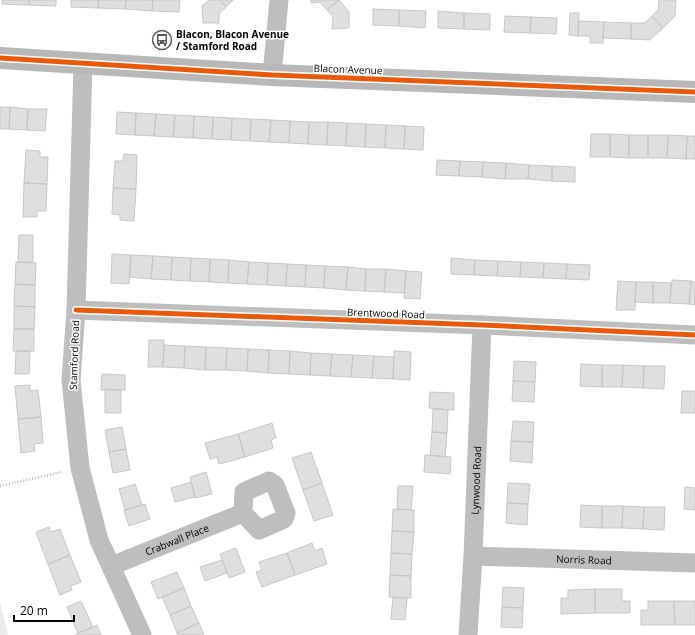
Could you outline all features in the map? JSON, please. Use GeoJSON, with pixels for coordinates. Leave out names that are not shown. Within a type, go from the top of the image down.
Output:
{"type":"FeatureCollection","features":[{"type":"Feature","properties":{"kind":"street"},"geometry":{"type":"LineString","coordinates":[[272,75],[279,0]]}},
{"type":"Feature","properties":{"kind":"street","name":"Blacon Avenue"},"geometry":{"type":"LineString","coordinates":[[0,58],[272,75],[695,92]]}},
{"type":"Feature","properties":{"kind":"street","name":"Stamford Road"},"geometry":{"type":"LineString","coordinates":[[83,64],[76,310],[71,380],[80,468],[99,540],[142,635]]}},
{"type":"Feature","properties":{"kind":"street","name":"Brentwood Road"},"geometry":{"type":"LineString","coordinates":[[76,310],[482,325],[695,335]]}},
{"type":"Feature","properties":{"kind":"street","name":"Lynwood Road"},"geometry":{"type":"LineString","coordinates":[[468,635],[482,325]]}},
{"type":"Feature","properties":{"kind":"street","name":"Crabwall Place"},"geometry":{"type":"LineString","coordinates":[[111,566],[244,513]]}},
{"type":"Feature","properties":{"kind":"street","name":"Norris Road"},"geometry":{"type":"LineString","coordinates":[[472,556],[695,563]]}},
{"type":"Feature","properties":{"kind":"path"},"geometry":{"type":"LineString","coordinates":[[0,486],[80,468]]}},
{"type":"Feature","properties":{"kind":"shaded area"},"geometry":{"type":"Polygon","coordinates":[[[0,601],[8,635],[0,635],[0,601]]]}},
{"type":"Feature","properties":{"kind":"building"},"geometry":{"type":"Polygon","coordinates":[[[2,0],[29,0],[29,5],[2,4],[2,0]]]}},
{"type":"Feature","properties":{"kind":"building"},"geometry":{"type":"Polygon","coordinates":[[[29,0],[56,0],[56,6],[29,5],[29,0]]]}},
{"type":"Feature","properties":{"kind":"building"},"geometry":{"type":"Polygon","coordinates":[[[71,0],[99,0],[98,8],[71,7],[71,0]]]}},
{"type":"Feature","properties":{"kind":"building"},"geometry":{"type":"Polygon","coordinates":[[[99,0],[126,0],[125,9],[98,8],[99,0]]]}},
{"type":"Feature","properties":{"kind":"building"},"geometry":{"type":"Polygon","coordinates":[[[126,0],[153,0],[152,11],[125,9],[126,0]]]}},
{"type":"Feature","properties":{"kind":"building"},"geometry":{"type":"Polygon","coordinates":[[[153,0],[180,0],[179,12],[152,11],[153,0]]]}},
{"type":"Feature","properties":{"kind":"building"},"geometry":{"type":"Polygon","coordinates":[[[209,0],[220,0],[226,7],[219,14],[219,23],[203,23],[202,6],[209,0]]]}},
{"type":"Feature","properties":{"kind":"building"},"geometry":{"type":"Polygon","coordinates":[[[220,0],[233,0],[226,7],[220,0]]]}},
{"type":"Feature","properties":{"kind":"building"},"geometry":{"type":"Polygon","coordinates":[[[311,0],[339,0],[327,10],[320,2],[311,3],[311,0]]]}},
{"type":"Feature","properties":{"kind":"building"},"geometry":{"type":"Polygon","coordinates":[[[339,0],[349,12],[349,28],[332,29],[333,17],[327,10],[339,0]]]}},
{"type":"Feature","properties":{"kind":"building"},"geometry":{"type":"Polygon","coordinates":[[[659,0],[676,0],[675,16],[663,28],[652,16],[658,10],[659,0]]]}},
{"type":"Feature","properties":{"kind":"building"},"geometry":{"type":"Polygon","coordinates":[[[373,9],[399,10],[399,26],[373,25],[373,9]]]}},
{"type":"Feature","properties":{"kind":"building"},"geometry":{"type":"Polygon","coordinates":[[[399,10],[426,11],[425,28],[399,26],[399,10]]]}},
{"type":"Feature","properties":{"kind":"building"},"geometry":{"type":"Polygon","coordinates":[[[438,11],[464,13],[464,29],[438,28],[438,11]]]}},
{"type":"Feature","properties":{"kind":"building"},"geometry":{"type":"Polygon","coordinates":[[[464,13],[490,14],[490,30],[464,29],[464,13]]]}},
{"type":"Feature","properties":{"kind":"building"},"geometry":{"type":"Polygon","coordinates":[[[570,13],[579,13],[578,36],[569,35],[570,13]]]}},
{"type":"Feature","properties":{"kind":"building"},"geometry":{"type":"Polygon","coordinates":[[[505,16],[531,17],[530,33],[504,32],[505,16]]]}},
{"type":"Feature","properties":{"kind":"building"},"geometry":{"type":"Polygon","coordinates":[[[652,16],[663,28],[650,40],[631,39],[631,23],[645,23],[652,16]]]}},
{"type":"Feature","properties":{"kind":"building"},"geometry":{"type":"Polygon","coordinates":[[[531,17],[557,18],[556,34],[530,33],[531,17]]]}},
{"type":"Feature","properties":{"kind":"building"},"geometry":{"type":"Polygon","coordinates":[[[579,21],[604,22],[603,43],[590,43],[590,36],[578,36],[579,21]]]}},
{"type":"Feature","properties":{"kind":"building"},"geometry":{"type":"Polygon","coordinates":[[[604,22],[631,23],[631,39],[603,38],[604,22]]]}},
{"type":"Feature","properties":{"kind":"building"},"geometry":{"type":"Polygon","coordinates":[[[0,107],[10,107],[9,129],[0,129],[0,107]]]}},
{"type":"Feature","properties":{"kind":"building"},"geometry":{"type":"Polygon","coordinates":[[[10,107],[28,109],[27,130],[9,129],[10,107]]]}},
{"type":"Feature","properties":{"kind":"building"},"geometry":{"type":"Polygon","coordinates":[[[28,109],[47,109],[45,131],[27,130],[28,109]]]}},
{"type":"Feature","properties":{"kind":"building"},"geometry":{"type":"Polygon","coordinates":[[[117,112],[136,113],[135,135],[116,134],[117,112]]]}},
{"type":"Feature","properties":{"kind":"building"},"geometry":{"type":"Polygon","coordinates":[[[136,113],[156,114],[154,136],[135,135],[136,113]]]}},
{"type":"Feature","properties":{"kind":"building"},"geometry":{"type":"Polygon","coordinates":[[[156,114],[175,115],[173,137],[154,136],[156,114]]]}},
{"type":"Feature","properties":{"kind":"building"},"geometry":{"type":"Polygon","coordinates":[[[175,115],[194,116],[193,138],[173,137],[175,115]]]}},
{"type":"Feature","properties":{"kind":"building"},"geometry":{"type":"Polygon","coordinates":[[[194,116],[213,117],[212,139],[193,138],[194,116]]]}},
{"type":"Feature","properties":{"kind":"building"},"geometry":{"type":"Polygon","coordinates":[[[213,117],[232,118],[231,140],[212,139],[213,117]]]}},
{"type":"Feature","properties":{"kind":"building"},"geometry":{"type":"Polygon","coordinates":[[[232,118],[251,119],[250,141],[231,140],[232,118]]]}},
{"type":"Feature","properties":{"kind":"building"},"geometry":{"type":"Polygon","coordinates":[[[251,119],[271,120],[269,142],[250,141],[251,119]]]}},
{"type":"Feature","properties":{"kind":"building"},"geometry":{"type":"Polygon","coordinates":[[[271,120],[290,121],[289,143],[269,142],[271,120]]]}},
{"type":"Feature","properties":{"kind":"building"},"geometry":{"type":"Polygon","coordinates":[[[290,121],[309,122],[308,144],[289,143],[290,121]]]}},
{"type":"Feature","properties":{"kind":"building"},"geometry":{"type":"Polygon","coordinates":[[[309,122],[328,122],[327,145],[308,144],[309,122]]]}},
{"type":"Feature","properties":{"kind":"building"},"geometry":{"type":"Polygon","coordinates":[[[328,122],[347,123],[346,146],[327,145],[328,122]]]}},
{"type":"Feature","properties":{"kind":"building"},"geometry":{"type":"Polygon","coordinates":[[[347,123],[366,124],[365,147],[346,146],[347,123]]]}},
{"type":"Feature","properties":{"kind":"building"},"geometry":{"type":"Polygon","coordinates":[[[366,124],[386,125],[385,148],[365,147],[366,124]]]}},
{"type":"Feature","properties":{"kind":"building"},"geometry":{"type":"Polygon","coordinates":[[[386,125],[405,126],[404,149],[385,148],[386,125]]]}},
{"type":"Feature","properties":{"kind":"building"},"geometry":{"type":"Polygon","coordinates":[[[405,126],[424,127],[423,150],[404,149],[405,126]]]}},
{"type":"Feature","properties":{"kind":"building"},"geometry":{"type":"Polygon","coordinates":[[[591,134],[610,134],[610,157],[590,157],[591,134]]]}},
{"type":"Feature","properties":{"kind":"building"},"geometry":{"type":"Polygon","coordinates":[[[610,134],[629,135],[629,158],[610,157],[610,134]]]}},
{"type":"Feature","properties":{"kind":"building"},"geometry":{"type":"Polygon","coordinates":[[[629,135],[648,135],[648,158],[629,158],[629,135]]]}},
{"type":"Feature","properties":{"kind":"building"},"geometry":{"type":"Polygon","coordinates":[[[648,135],[668,135],[667,158],[648,158],[648,135]]]}},
{"type":"Feature","properties":{"kind":"building"},"geometry":{"type":"Polygon","coordinates":[[[668,135],[687,136],[686,159],[667,158],[668,135]]]}},
{"type":"Feature","properties":{"kind":"building"},"geometry":{"type":"Polygon","coordinates":[[[687,136],[695,136],[695,159],[686,159],[687,136]]]}},
{"type":"Feature","properties":{"kind":"building"},"geometry":{"type":"Polygon","coordinates":[[[26,150],[40,151],[40,157],[48,157],[47,184],[24,183],[26,150]]]}},
{"type":"Feature","properties":{"kind":"building"},"geometry":{"type":"Polygon","coordinates":[[[124,154],[137,155],[136,189],[113,188],[115,161],[123,161],[124,154]]]}},
{"type":"Feature","properties":{"kind":"building"},"geometry":{"type":"Polygon","coordinates":[[[437,160],[460,161],[459,176],[436,175],[437,160]]]}},
{"type":"Feature","properties":{"kind":"building"},"geometry":{"type":"Polygon","coordinates":[[[460,161],[483,162],[482,177],[459,176],[460,161]]]}},
{"type":"Feature","properties":{"kind":"building"},"geometry":{"type":"Polygon","coordinates":[[[483,162],[506,163],[505,179],[482,177],[483,162]]]}},
{"type":"Feature","properties":{"kind":"building"},"geometry":{"type":"Polygon","coordinates":[[[506,163],[529,165],[528,179],[505,179],[506,163]]]}},
{"type":"Feature","properties":{"kind":"building"},"geometry":{"type":"Polygon","coordinates":[[[529,165],[552,166],[552,181],[528,179],[529,165]]]}},
{"type":"Feature","properties":{"kind":"building"},"geometry":{"type":"Polygon","coordinates":[[[552,166],[575,167],[575,182],[552,181],[552,166]]]}},
{"type":"Feature","properties":{"kind":"building"},"geometry":{"type":"Polygon","coordinates":[[[24,183],[47,184],[46,211],[37,211],[37,217],[23,217],[24,183]]]}},
{"type":"Feature","properties":{"kind":"building"},"geometry":{"type":"Polygon","coordinates":[[[113,188],[136,189],[134,221],[120,220],[120,215],[112,214],[113,188]]]}},
{"type":"Feature","properties":{"kind":"building"},"geometry":{"type":"Polygon","coordinates":[[[19,235],[33,235],[33,262],[18,262],[19,235]]]}},
{"type":"Feature","properties":{"kind":"building"},"geometry":{"type":"Polygon","coordinates":[[[112,254],[131,255],[129,284],[111,283],[112,254]]]}},
{"type":"Feature","properties":{"kind":"building"},"geometry":{"type":"Polygon","coordinates":[[[131,255],[153,256],[151,279],[129,277],[131,255]]]}},
{"type":"Feature","properties":{"kind":"building"},"geometry":{"type":"Polygon","coordinates":[[[153,256],[172,257],[171,280],[151,279],[153,256]]]}},
{"type":"Feature","properties":{"kind":"building"},"geometry":{"type":"Polygon","coordinates":[[[172,257],[191,258],[190,281],[171,280],[172,257]]]}},
{"type":"Feature","properties":{"kind":"building"},"geometry":{"type":"Polygon","coordinates":[[[191,258],[210,259],[209,282],[190,281],[191,258]]]}},
{"type":"Feature","properties":{"kind":"building"},"geometry":{"type":"Polygon","coordinates":[[[451,258],[475,260],[474,275],[451,274],[451,258]]]}},
{"type":"Feature","properties":{"kind":"building"},"geometry":{"type":"Polygon","coordinates":[[[210,259],[229,260],[228,283],[209,282],[210,259]]]}},
{"type":"Feature","properties":{"kind":"building"},"geometry":{"type":"Polygon","coordinates":[[[229,260],[249,262],[247,284],[228,283],[229,260]]]}},
{"type":"Feature","properties":{"kind":"building"},"geometry":{"type":"Polygon","coordinates":[[[475,260],[498,261],[497,276],[474,275],[475,260]]]}},
{"type":"Feature","properties":{"kind":"building"},"geometry":{"type":"Polygon","coordinates":[[[498,261],[521,262],[520,277],[497,276],[498,261]]]}},
{"type":"Feature","properties":{"kind":"building"},"geometry":{"type":"Polygon","coordinates":[[[16,262],[36,263],[35,285],[15,284],[16,262]]]}},
{"type":"Feature","properties":{"kind":"building"},"geometry":{"type":"Polygon","coordinates":[[[249,262],[268,263],[267,285],[247,284],[249,262]]]}},
{"type":"Feature","properties":{"kind":"building"},"geometry":{"type":"Polygon","coordinates":[[[521,262],[544,263],[543,278],[520,277],[521,262]]]}},
{"type":"Feature","properties":{"kind":"building"},"geometry":{"type":"Polygon","coordinates":[[[268,263],[287,264],[286,286],[267,285],[268,263]]]}},
{"type":"Feature","properties":{"kind":"building"},"geometry":{"type":"Polygon","coordinates":[[[544,263],[567,264],[566,279],[543,278],[544,263]]]}},
{"type":"Feature","properties":{"kind":"building"},"geometry":{"type":"Polygon","coordinates":[[[287,264],[306,265],[305,287],[286,286],[287,264]]]}},
{"type":"Feature","properties":{"kind":"building"},"geometry":{"type":"Polygon","coordinates":[[[567,264],[590,265],[589,280],[566,279],[567,264]]]}},
{"type":"Feature","properties":{"kind":"building"},"geometry":{"type":"Polygon","coordinates":[[[306,265],[325,266],[324,288],[305,287],[306,265]]]}},
{"type":"Feature","properties":{"kind":"building"},"geometry":{"type":"Polygon","coordinates":[[[325,266],[348,267],[346,290],[324,288],[325,266]]]}},
{"type":"Feature","properties":{"kind":"building"},"geometry":{"type":"Polygon","coordinates":[[[348,267],[366,269],[365,291],[346,290],[348,267]]]}},
{"type":"Feature","properties":{"kind":"building"},"geometry":{"type":"Polygon","coordinates":[[[366,269],[386,269],[384,292],[365,291],[366,269]]]}},
{"type":"Feature","properties":{"kind":"building"},"geometry":{"type":"Polygon","coordinates":[[[386,269],[406,271],[404,293],[384,292],[386,269]]]}},
{"type":"Feature","properties":{"kind":"building"},"geometry":{"type":"Polygon","coordinates":[[[406,271],[422,272],[420,299],[404,298],[406,271]]]}},
{"type":"Feature","properties":{"kind":"building"},"geometry":{"type":"Polygon","coordinates":[[[672,280],[691,281],[689,304],[670,303],[672,280]]]}},
{"type":"Feature","properties":{"kind":"building"},"geometry":{"type":"Polygon","coordinates":[[[618,281],[636,282],[635,310],[616,310],[618,281]]]}},
{"type":"Feature","properties":{"kind":"building"},"geometry":{"type":"Polygon","coordinates":[[[691,281],[695,282],[695,305],[689,304],[691,281]]]}},
{"type":"Feature","properties":{"kind":"building"},"geometry":{"type":"Polygon","coordinates":[[[636,282],[653,282],[653,303],[635,302],[636,282]]]}},
{"type":"Feature","properties":{"kind":"building"},"geometry":{"type":"Polygon","coordinates":[[[653,282],[671,283],[670,303],[653,303],[653,282]]]}},
{"type":"Feature","properties":{"kind":"building"},"geometry":{"type":"Polygon","coordinates":[[[15,284],[35,285],[35,307],[14,306],[15,284]]]}},
{"type":"Feature","properties":{"kind":"building"},"geometry":{"type":"Polygon","coordinates":[[[14,306],[35,307],[34,329],[14,329],[14,306]]]}},
{"type":"Feature","properties":{"kind":"building"},"geometry":{"type":"Polygon","coordinates":[[[14,329],[34,329],[34,351],[13,351],[14,329]]]}},
{"type":"Feature","properties":{"kind":"building"},"geometry":{"type":"Polygon","coordinates":[[[149,340],[164,340],[163,367],[148,367],[149,340]]]}},
{"type":"Feature","properties":{"kind":"building"},"geometry":{"type":"Polygon","coordinates":[[[164,345],[185,346],[184,368],[163,367],[164,345]]]}},
{"type":"Feature","properties":{"kind":"building"},"geometry":{"type":"Polygon","coordinates":[[[185,346],[206,347],[205,370],[184,368],[185,346]]]}},
{"type":"Feature","properties":{"kind":"building"},"geometry":{"type":"Polygon","coordinates":[[[206,347],[227,348],[226,370],[205,370],[206,347]]]}},
{"type":"Feature","properties":{"kind":"building"},"geometry":{"type":"Polygon","coordinates":[[[227,348],[248,349],[247,371],[226,370],[227,348]]]}},
{"type":"Feature","properties":{"kind":"building"},"geometry":{"type":"Polygon","coordinates":[[[248,349],[269,350],[268,373],[247,371],[248,349]]]}},
{"type":"Feature","properties":{"kind":"building"},"geometry":{"type":"Polygon","coordinates":[[[269,350],[290,351],[289,374],[268,373],[269,350]]]}},
{"type":"Feature","properties":{"kind":"building"},"geometry":{"type":"Polygon","coordinates":[[[16,351],[30,351],[29,374],[15,374],[16,351]]]}},
{"type":"Feature","properties":{"kind":"building"},"geometry":{"type":"Polygon","coordinates":[[[290,351],[311,353],[310,375],[289,374],[290,351]]]}},
{"type":"Feature","properties":{"kind":"building"},"geometry":{"type":"Polygon","coordinates":[[[394,351],[411,352],[410,380],[393,379],[394,351]]]}},
{"type":"Feature","properties":{"kind":"building"},"geometry":{"type":"Polygon","coordinates":[[[311,353],[332,354],[330,376],[310,375],[311,353]]]}},
{"type":"Feature","properties":{"kind":"building"},"geometry":{"type":"Polygon","coordinates":[[[332,354],[353,355],[351,377],[330,376],[332,354]]]}},
{"type":"Feature","properties":{"kind":"building"},"geometry":{"type":"Polygon","coordinates":[[[353,355],[374,356],[372,378],[351,377],[353,355]]]}},
{"type":"Feature","properties":{"kind":"building"},"geometry":{"type":"Polygon","coordinates":[[[374,356],[394,357],[393,379],[372,378],[374,356]]]}},
{"type":"Feature","properties":{"kind":"building"},"geometry":{"type":"Polygon","coordinates":[[[514,361],[536,362],[535,382],[513,381],[514,361]]]}},
{"type":"Feature","properties":{"kind":"building"},"geometry":{"type":"Polygon","coordinates":[[[581,364],[602,365],[602,387],[580,386],[581,364]]]}},
{"type":"Feature","properties":{"kind":"building"},"geometry":{"type":"Polygon","coordinates":[[[602,365],[623,365],[622,387],[602,387],[602,365]]]}},
{"type":"Feature","properties":{"kind":"building"},"geometry":{"type":"Polygon","coordinates":[[[623,365],[644,366],[643,388],[622,387],[623,365]]]}},
{"type":"Feature","properties":{"kind":"building"},"geometry":{"type":"Polygon","coordinates":[[[644,366],[665,366],[664,389],[643,388],[644,366]]]}},
{"type":"Feature","properties":{"kind":"building"},"geometry":{"type":"Polygon","coordinates":[[[102,374],[125,375],[125,390],[101,390],[102,374]]]}},
{"type":"Feature","properties":{"kind":"building"},"geometry":{"type":"Polygon","coordinates":[[[513,381],[535,382],[534,402],[512,401],[513,381]]]}},
{"type":"Feature","properties":{"kind":"building"},"geometry":{"type":"Polygon","coordinates":[[[30,385],[30,391],[38,390],[41,417],[18,419],[15,386],[30,385]]]}},
{"type":"Feature","properties":{"kind":"building"},"geometry":{"type":"Polygon","coordinates":[[[105,389],[121,390],[121,413],[105,413],[105,389]]]}},
{"type":"Feature","properties":{"kind":"building"},"geometry":{"type":"Polygon","coordinates":[[[682,391],[695,391],[695,413],[681,413],[682,391]]]}},
{"type":"Feature","properties":{"kind":"building"},"geometry":{"type":"Polygon","coordinates":[[[430,392],[454,393],[454,410],[429,408],[430,392]]]}},
{"type":"Feature","properties":{"kind":"building"},"geometry":{"type":"Polygon","coordinates":[[[433,409],[448,410],[447,433],[432,432],[433,409]]]}},
{"type":"Feature","properties":{"kind":"building"},"geometry":{"type":"Polygon","coordinates":[[[41,417],[43,443],[34,444],[35,451],[21,453],[18,419],[41,417]]]}},
{"type":"Feature","properties":{"kind":"building"},"geometry":{"type":"Polygon","coordinates":[[[513,421],[534,422],[533,442],[511,441],[513,421]]]}},
{"type":"Feature","properties":{"kind":"building"},"geometry":{"type":"Polygon","coordinates":[[[272,423],[276,438],[271,440],[273,448],[245,457],[238,434],[272,423]]]}},
{"type":"Feature","properties":{"kind":"building"},"geometry":{"type":"Polygon","coordinates":[[[122,427],[126,449],[109,452],[105,430],[122,427]]]}},
{"type":"Feature","properties":{"kind":"building"},"geometry":{"type":"Polygon","coordinates":[[[432,432],[447,433],[445,457],[430,455],[432,432]]]}},
{"type":"Feature","properties":{"kind":"building"},"geometry":{"type":"Polygon","coordinates":[[[238,434],[245,457],[219,464],[217,457],[210,459],[205,443],[238,434]]]}},
{"type":"Feature","properties":{"kind":"building"},"geometry":{"type":"Polygon","coordinates":[[[511,441],[533,442],[532,463],[510,461],[511,441]]]}},
{"type":"Feature","properties":{"kind":"building"},"geometry":{"type":"Polygon","coordinates":[[[126,449],[130,470],[113,473],[109,452],[126,449]]]}},
{"type":"Feature","properties":{"kind":"building"},"geometry":{"type":"Polygon","coordinates":[[[311,452],[322,483],[303,490],[292,458],[311,452]]]}},
{"type":"Feature","properties":{"kind":"building"},"geometry":{"type":"Polygon","coordinates":[[[425,455],[451,457],[450,474],[424,472],[425,455]]]}},
{"type":"Feature","properties":{"kind":"building"},"geometry":{"type":"Polygon","coordinates":[[[206,472],[212,494],[195,498],[190,477],[206,472]]]}},
{"type":"Feature","properties":{"kind":"building"},"geometry":{"type":"Polygon","coordinates":[[[191,482],[195,497],[175,502],[171,488],[191,482]]]}},
{"type":"Feature","properties":{"kind":"building"},"geometry":{"type":"Polygon","coordinates":[[[322,483],[333,515],[314,521],[303,490],[322,483]]]}},
{"type":"Feature","properties":{"kind":"building"},"geometry":{"type":"Polygon","coordinates":[[[508,483],[530,484],[528,504],[507,503],[508,483]]]}},
{"type":"Feature","properties":{"kind":"building"},"geometry":{"type":"Polygon","coordinates":[[[135,484],[142,505],[125,510],[119,489],[135,484]]]}},
{"type":"Feature","properties":{"kind":"building"},"geometry":{"type":"Polygon","coordinates":[[[398,486],[413,486],[411,510],[397,509],[398,486]]]}},
{"type":"Feature","properties":{"kind":"building"},"geometry":{"type":"Polygon","coordinates":[[[685,487],[695,488],[695,510],[684,509],[685,487]]]}},
{"type":"Feature","properties":{"kind":"building"},"geometry":{"type":"Polygon","coordinates":[[[507,503],[528,504],[527,525],[506,523],[507,503]]]}},
{"type":"Feature","properties":{"kind":"building"},"geometry":{"type":"Polygon","coordinates":[[[145,504],[150,519],[129,526],[124,511],[145,504]]]}},
{"type":"Feature","properties":{"kind":"building"},"geometry":{"type":"Polygon","coordinates":[[[581,505],[602,506],[602,528],[580,527],[581,505]]]}},
{"type":"Feature","properties":{"kind":"building"},"geometry":{"type":"Polygon","coordinates":[[[602,506],[623,506],[622,528],[602,528],[602,506]]]}},
{"type":"Feature","properties":{"kind":"building"},"geometry":{"type":"Polygon","coordinates":[[[623,506],[644,507],[643,529],[622,528],[623,506]]]}},
{"type":"Feature","properties":{"kind":"building"},"geometry":{"type":"Polygon","coordinates":[[[644,507],[665,507],[664,530],[643,529],[644,507]]]}},
{"type":"Feature","properties":{"kind":"building"},"geometry":{"type":"Polygon","coordinates":[[[393,509],[414,510],[414,532],[392,531],[393,509]]]}},
{"type":"Feature","properties":{"kind":"building"},"geometry":{"type":"Polygon","coordinates":[[[49,527],[51,532],[60,529],[70,555],[48,564],[36,532],[49,527]]]}},
{"type":"Feature","properties":{"kind":"building"},"geometry":{"type":"Polygon","coordinates":[[[392,531],[414,532],[412,554],[391,553],[392,531]]]}},
{"type":"Feature","properties":{"kind":"building"},"geometry":{"type":"Polygon","coordinates":[[[312,543],[315,551],[322,548],[327,564],[295,575],[287,553],[312,543]]]}},
{"type":"Feature","properties":{"kind":"building"},"geometry":{"type":"Polygon","coordinates":[[[236,548],[245,572],[229,578],[220,554],[236,548]]]}},
{"type":"Feature","properties":{"kind":"building"},"geometry":{"type":"Polygon","coordinates":[[[287,553],[295,575],[262,587],[256,572],[262,570],[259,562],[287,553]]]}},
{"type":"Feature","properties":{"kind":"building"},"geometry":{"type":"Polygon","coordinates":[[[391,553],[412,554],[411,576],[390,575],[391,553]]]}},
{"type":"Feature","properties":{"kind":"building"},"geometry":{"type":"Polygon","coordinates":[[[70,555],[81,582],[71,586],[72,590],[60,595],[48,564],[70,555]]]}},
{"type":"Feature","properties":{"kind":"building"},"geometry":{"type":"Polygon","coordinates":[[[222,560],[227,573],[205,581],[200,567],[222,560]]]}},
{"type":"Feature","properties":{"kind":"building"},"geometry":{"type":"Polygon","coordinates":[[[177,572],[184,588],[158,599],[151,582],[177,572]]]}},
{"type":"Feature","properties":{"kind":"building"},"geometry":{"type":"Polygon","coordinates":[[[390,575],[411,576],[411,598],[389,597],[390,575]]]}},
{"type":"Feature","properties":{"kind":"building"},"geometry":{"type":"Polygon","coordinates":[[[503,587],[524,588],[523,608],[502,607],[503,587]]]}},
{"type":"Feature","properties":{"kind":"building"},"geometry":{"type":"Polygon","coordinates":[[[184,588],[191,606],[170,615],[162,597],[184,588]]]}},
{"type":"Feature","properties":{"kind":"building"},"geometry":{"type":"Polygon","coordinates":[[[595,589],[595,613],[561,614],[561,598],[568,598],[568,590],[595,589]]]}},
{"type":"Feature","properties":{"kind":"building"},"geometry":{"type":"Polygon","coordinates":[[[595,589],[622,589],[622,601],[630,601],[630,613],[595,613],[595,589]]]}},
{"type":"Feature","properties":{"kind":"building"},"geometry":{"type":"Polygon","coordinates":[[[393,597],[407,598],[405,620],[391,619],[393,597]]]}},
{"type":"Feature","properties":{"kind":"building"},"geometry":{"type":"Polygon","coordinates":[[[81,601],[93,627],[78,633],[67,607],[81,601]]]}},
{"type":"Feature","properties":{"kind":"building"},"geometry":{"type":"Polygon","coordinates":[[[648,601],[674,601],[675,625],[641,625],[641,610],[648,610],[648,601]]]}},
{"type":"Feature","properties":{"kind":"building"},"geometry":{"type":"Polygon","coordinates":[[[674,601],[695,601],[695,625],[675,625],[674,601]]]}},
{"type":"Feature","properties":{"kind":"building"},"geometry":{"type":"Polygon","coordinates":[[[191,606],[199,623],[177,633],[170,615],[191,606]]]}},
{"type":"Feature","properties":{"kind":"building"},"geometry":{"type":"Polygon","coordinates":[[[502,607],[523,608],[522,628],[501,627],[502,607]]]}},
{"type":"Feature","properties":{"kind":"building"},"geometry":{"type":"Polygon","coordinates":[[[199,623],[204,635],[178,635],[177,633],[199,623]]]}},
{"type":"Feature","properties":{"kind":"building"},"geometry":{"type":"Polygon","coordinates":[[[97,625],[101,635],[75,635],[78,633],[97,625]]]}},
{"type":"Feature","properties":{"kind":"cycle path"},"geometry":{"type":"LineString","coordinates":[[0,58],[272,75],[695,92]]}},
{"type":"Feature","properties":{"kind":"cycle path"},"geometry":{"type":"LineString","coordinates":[[76,310],[482,325],[695,335]]}},
{"type":"Feature","properties":{"kind":"place","name":"Blacon, Blacon Avenue / Stamford Road"},"geometry":{"type":"Point","coordinates":[162,40]}}]}
